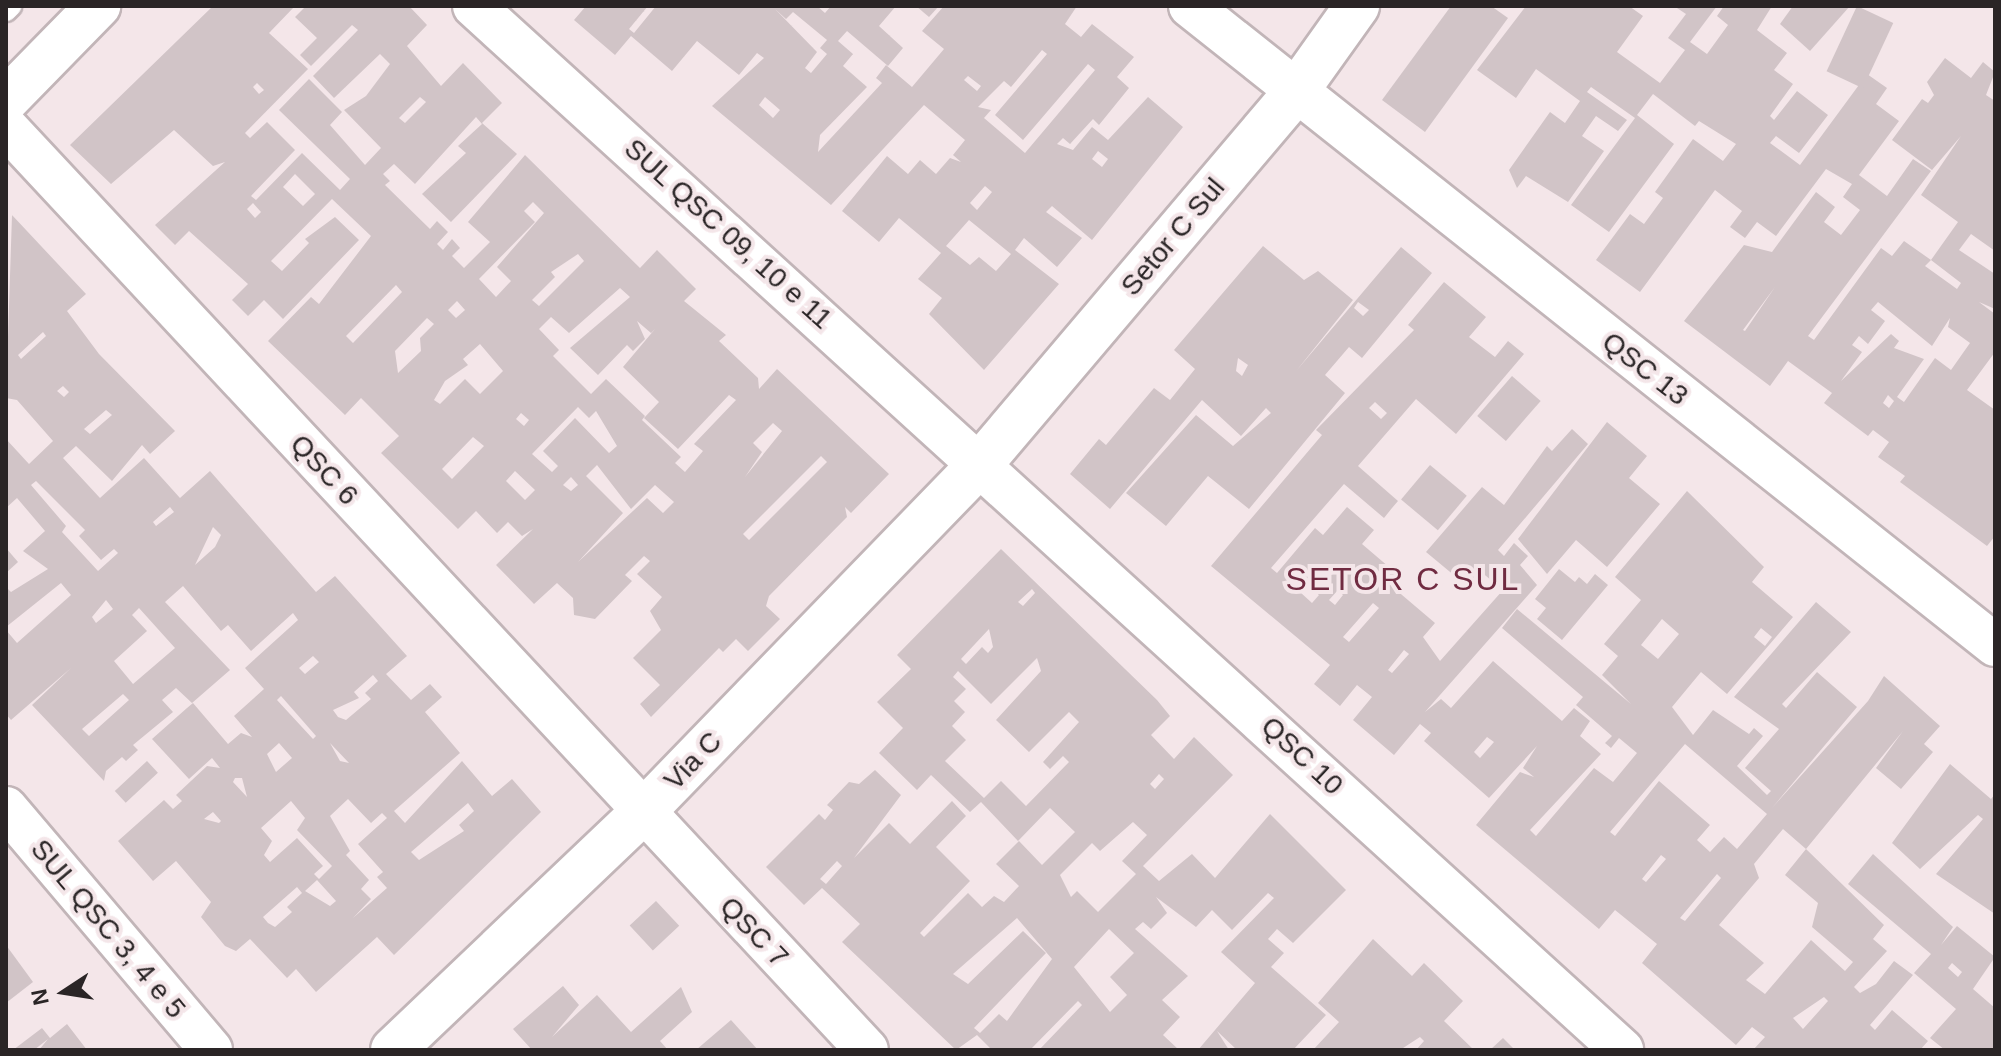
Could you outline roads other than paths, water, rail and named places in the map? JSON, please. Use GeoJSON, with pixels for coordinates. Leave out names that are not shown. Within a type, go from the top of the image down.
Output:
{"type":"FeatureCollection","features":[{"type":"Feature","properties":{"kind":"street"},"geometry":{"type":"LineString","coordinates":[[6,100],[98,6]]}},
{"type":"Feature","properties":{"kind":"street","name":"SUL QSC 09, 10 e 11"},"geometry":{"type":"LineString","coordinates":[[474,6],[982,462]]}},
{"type":"Feature","properties":{"kind":"street","name":"QSC 13"},"geometry":{"type":"LineString","coordinates":[[1190,6],[1295,93],[1995,645]]}},
{"type":"Feature","properties":{"kind":"street","name":"Setor C Sul"},"geometry":{"type":"LineString","coordinates":[[982,462],[1295,93],[1357,6]]}},
{"type":"Feature","properties":{"kind":"street","name":"QSC 6"},"geometry":{"type":"LineString","coordinates":[[6,127],[641,814]]}},
{"type":"Feature","properties":{"kind":"street","name":"Via C"},"geometry":{"type":"LineString","coordinates":[[393,1050],[641,814],[982,462]]}},
{"type":"Feature","properties":{"kind":"street","name":"QSC 10"},"geometry":{"type":"LineString","coordinates":[[982,462],[1622,1050]]}},
{"type":"Feature","properties":{"kind":"street","name":"SUL QSC 3, 4 e 5"},"geometry":{"type":"LineString","coordinates":[[6,808],[211,1050]]}},
{"type":"Feature","properties":{"kind":"street","name":"QSC 7"},"geometry":{"type":"LineString","coordinates":[[641,814],[867,1050]]}},
{"type":"Feature","properties":{"kind":"district","name":"SETOR C SUL"},"geometry":{"type":"Point","coordinates":[1403,579]}}]}
